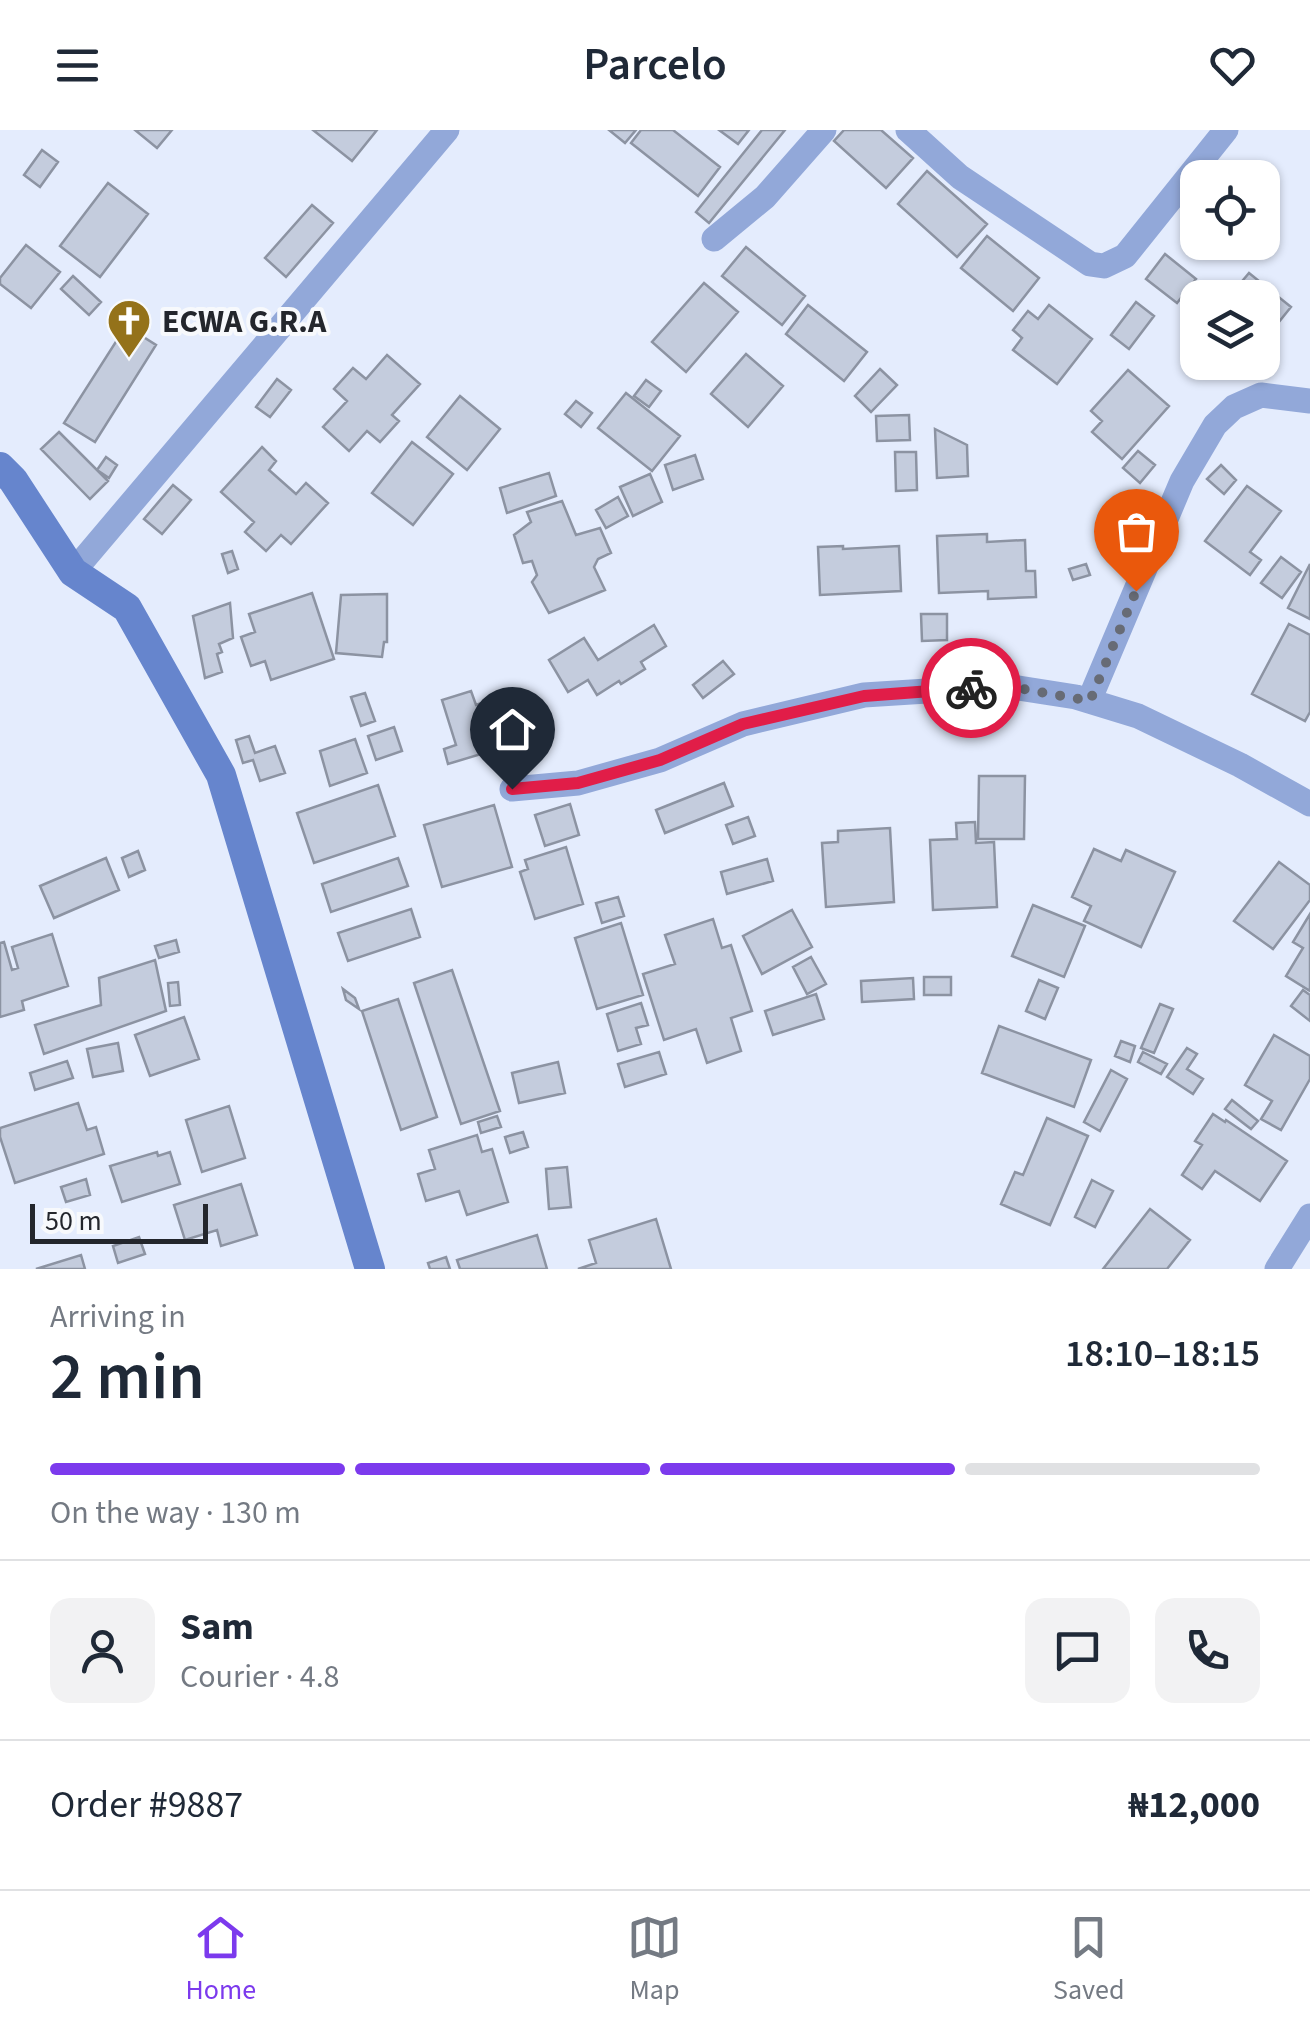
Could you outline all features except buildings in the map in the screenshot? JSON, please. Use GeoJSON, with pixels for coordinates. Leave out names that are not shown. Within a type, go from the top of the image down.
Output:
{"type":"FeatureCollection","features":[{"type":"Feature","properties":{"kind":"street"},"geometry":{"type":"LineString","coordinates":[[73,572],[447,130]]}},
{"type":"Feature","properties":{"kind":"street"},"geometry":{"type":"LineString","coordinates":[[714,238],[765,197],[824,130]]}},
{"type":"Feature","properties":{"kind":"street"},"geometry":{"type":"LineString","coordinates":[[908,130],[960,177],[1090,264],[1104,266],[1126,256],[1226,130]]}},
{"type":"Feature","properties":{"kind":"street"},"geometry":{"type":"LineString","coordinates":[[1090,701],[1182,481],[1215,425],[1234,407],[1262,395],[1310,401]]}},
{"type":"Feature","properties":{"kind":"street"},"geometry":{"type":"LineString","coordinates":[[0,466],[73,572],[127,608],[221,775],[370,1269]]}},
{"type":"Feature","properties":{"kind":"street"},"geometry":{"type":"LineString","coordinates":[[512,789],[578,783],[660,760],[743,724],[864,696],[1006,686],[1090,701],[1138,716],[1310,804]]}},
{"type":"Feature","properties":{"kind":"street"},"geometry":{"type":"LineString","coordinates":[[1277,1269],[1310,1216]]}},
{"type":"Feature","properties":{"kind":"way so far"},"geometry":{"type":"LineString","coordinates":[[971,688],[1006,686],[1090,701],[1136,591]]}},
{"type":"Feature","properties":{"kind":"place","name":"ECWA G.R.A"},"geometry":{"type":"Point","coordinates":[129,359]}},
{"type":"Feature","properties":{"kind":"route"},"geometry":{"type":"LineString","coordinates":[[512,789],[578,783],[660,760],[743,724],[864,696],[971,688]]}}]}
